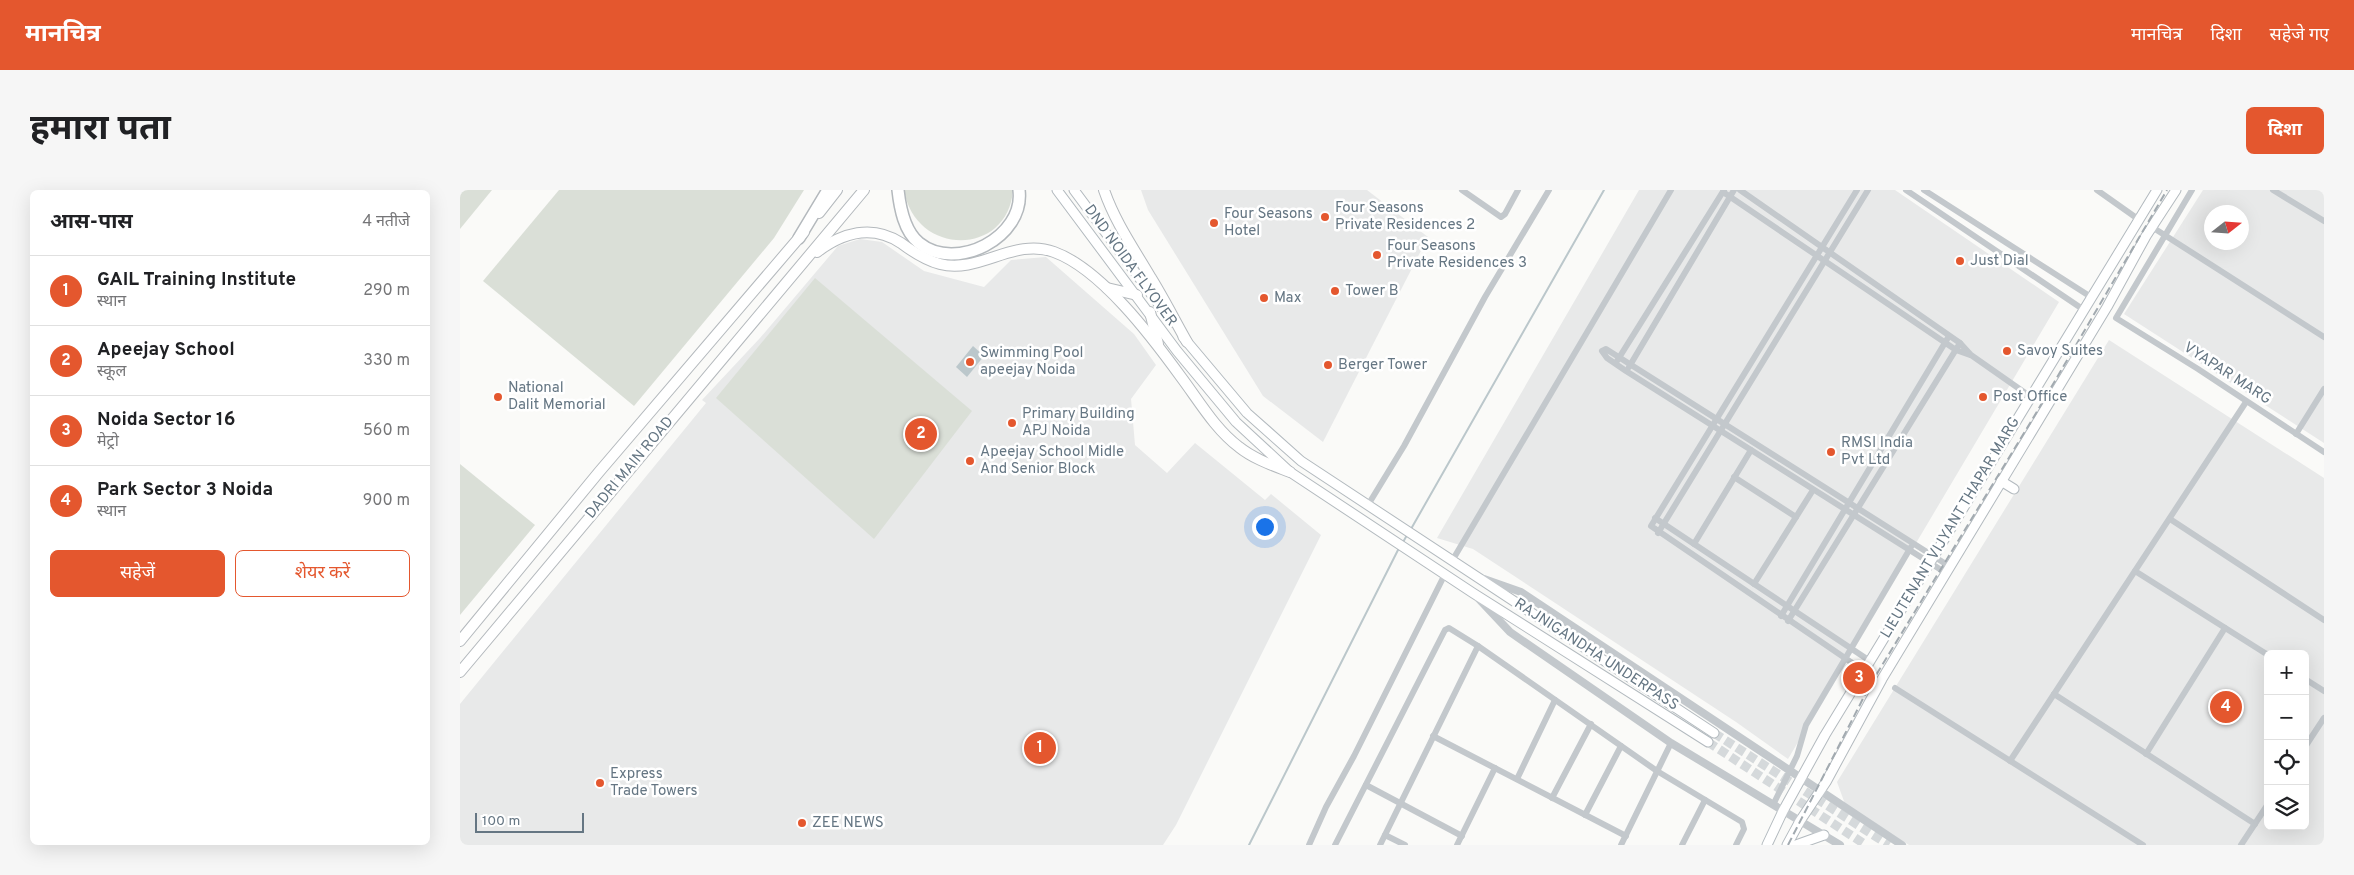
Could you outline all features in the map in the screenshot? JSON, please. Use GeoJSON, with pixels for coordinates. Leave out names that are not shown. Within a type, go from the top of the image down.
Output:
{"type":"FeatureCollection","features":[{"type":"Feature","properties":{"kind":"highway"},"geometry":{"type":"LineString","coordinates":[[799,238],[828,190]]}},
{"type":"Feature","properties":{"kind":"highway","name":"DADRI MAIN ROAD"},"geometry":{"type":"LineString","coordinates":[[460,641],[599,472],[799,238],[837,190]]}},
{"type":"Feature","properties":{"kind":"highway"},"geometry":{"type":"LineString","coordinates":[[801,265],[864,190]]}},
{"type":"Feature","properties":{"kind":"highway"},"geometry":{"type":"LineString","coordinates":[[898,190],[900,206],[909,230],[919,243],[933,250],[948,254],[966,253],[981,248],[1012,224],[1020,190]]}},
{"type":"Feature","properties":{"kind":"highway"},"geometry":{"type":"LineString","coordinates":[[1104,190],[1110,208],[1122,232],[1153,280],[1187,342]]}},
{"type":"Feature","properties":{"kind":"highway"},"geometry":{"type":"LineString","coordinates":[[801,265],[832,241],[844,235],[863,233],[877,234],[899,242],[913,253],[935,263],[950,267],[978,263],[1024,248],[1039,248],[1054,252],[1086,269],[1106,288],[1158,348],[1206,413],[1238,446],[1259,460],[1290,472]]}},
{"type":"Feature","properties":{"kind":"highway","name":"DADRI MAIN ROAD"},"geometry":{"type":"LineString","coordinates":[[460,672],[801,265]]}},
{"type":"Feature","properties":{"kind":"highway"},"geometry":{"type":"LineString","coordinates":[[1106,288],[1137,296]]}},
{"type":"Feature","properties":{"kind":"highway"},"geometry":{"type":"LineString","coordinates":[[1150,312],[1158,348]]}},
{"type":"Feature","properties":{"kind":"main road","name":"DND NOIDA FLYOVER"},"geometry":{"type":"LineString","coordinates":[[1057,190],[1177,350],[1236,422],[1290,472]]}},
{"type":"Feature","properties":{"kind":"main road","name":"DND NOIDA FLYOVER"},"geometry":{"type":"LineString","coordinates":[[1074,190],[1187,342],[1247,413],[1301,461],[1371,507]]}},
{"type":"Feature","properties":{"kind":"main road","name":"LIEUTENANT VIJYANT THAPAR MARG"},"geometry":{"type":"LineString","coordinates":[[1767,845],[1783,811],[1864,671],[2138,218],[2157,190]]}},
{"type":"Feature","properties":{"kind":"main road","name":"LIEUTENANT VIJYANT THAPAR MARG"},"geometry":{"type":"LineString","coordinates":[[1787,845],[1882,679],[2176,190]]}},
{"type":"Feature","properties":{"kind":"main road","name":"RAJNIGANDHA UNDERPASS"},"geometry":{"type":"LineString","coordinates":[[1290,472],[1473,593],[1708,742]]}},
{"type":"Feature","properties":{"kind":"main road"},"geometry":{"type":"LineString","coordinates":[[2001,481],[2014,489]]}},
{"type":"Feature","properties":{"kind":"main road","name":"RAJNIGANDHA UNDERPASS"},"geometry":{"type":"LineString","coordinates":[[1371,507],[1714,733]]}},
{"type":"Feature","properties":{"kind":"main road"},"geometry":{"type":"LineString","coordinates":[[1800,844],[1824,835]]}},
{"type":"Feature","properties":{"kind":"street"},"geometry":{"type":"LineString","coordinates":[[1462,190],[1471,193],[1500,217],[1505,214],[1518,190]]}},
{"type":"Feature","properties":{"kind":"street"},"geometry":{"type":"LineString","coordinates":[[1371,507],[1485,296],[1549,190]]}},
{"type":"Feature","properties":{"kind":"street"},"geometry":{"type":"LineString","coordinates":[[1448,558],[1672,190]]}},
{"type":"Feature","properties":{"kind":"street"},"geometry":{"type":"LineString","coordinates":[[1626,371],[1734,190]]}},
{"type":"Feature","properties":{"kind":"street"},"geometry":{"type":"LineString","coordinates":[[1740,190],[1960,343],[1971,355],[2031,397]]}},
{"type":"Feature","properties":{"kind":"street"},"geometry":{"type":"LineString","coordinates":[[1856,190],[1651,526],[1658,533],[1864,671]]}},
{"type":"Feature","properties":{"kind":"street"},"geometry":{"type":"LineString","coordinates":[[1658,533],[1868,190]]}},
{"type":"Feature","properties":{"kind":"street"},"geometry":{"type":"LineString","coordinates":[[1906,190],[2083,309]]}},
{"type":"Feature","properties":{"kind":"street"},"geometry":{"type":"LineString","coordinates":[[1924,190],[2091,296]]}},
{"type":"Feature","properties":{"kind":"street"},"geometry":{"type":"LineString","coordinates":[[2098,190],[2138,218]]}},
{"type":"Feature","properties":{"kind":"street"},"geometry":{"type":"LineString","coordinates":[[2164,235],[2192,190]]}},
{"type":"Feature","properties":{"kind":"street"},"geometry":{"type":"LineString","coordinates":[[2273,190],[2324,221]]}},
{"type":"Feature","properties":{"kind":"street"},"geometry":{"type":"LineString","coordinates":[[1616,364],[1723,191],[1945,343],[1956,350],[1971,355]]}},
{"type":"Feature","properties":{"kind":"street"},"geometry":{"type":"LineString","coordinates":[[2152,228],[2324,338]]}},
{"type":"Feature","properties":{"kind":"street","name":"VYAPAR MARG"},"geometry":{"type":"LineString","coordinates":[[2164,235],[2116,318],[2198,369],[2324,452]]}},
{"type":"Feature","properties":{"kind":"street"},"geometry":{"type":"LineString","coordinates":[[1781,616],[1950,336]]}},
{"type":"Feature","properties":{"kind":"street"},"geometry":{"type":"LineString","coordinates":[[1788,620],[1960,343]]}},
{"type":"Feature","properties":{"kind":"street"},"geometry":{"type":"LineString","coordinates":[[1911,547],[1849,503],[1631,364],[1606,349],[1602,351],[1602,354],[1626,371],[1813,490],[1947,570]]}},
{"type":"Feature","properties":{"kind":"street"},"geometry":{"type":"LineString","coordinates":[[1921,383],[1932,389]]}},
{"type":"Feature","properties":{"kind":"street"},"geometry":{"type":"LineString","coordinates":[[2296,434],[2324,389]]}},
{"type":"Feature","properties":{"kind":"street"},"geometry":{"type":"LineString","coordinates":[[2010,761],[2246,402]]}},
{"type":"Feature","properties":{"kind":"street"},"geometry":{"type":"LineString","coordinates":[[1887,440],[1896,446]]}},
{"type":"Feature","properties":{"kind":"street"},"geometry":{"type":"LineString","coordinates":[[1694,544],[1751,450]]}},
{"type":"Feature","properties":{"kind":"street"},"geometry":{"type":"LineString","coordinates":[[1734,477],[1796,517]]}},
{"type":"Feature","properties":{"kind":"street"},"geometry":{"type":"LineString","coordinates":[[1754,584],[1813,490]]}},
{"type":"Feature","properties":{"kind":"street"},"geometry":{"type":"LineString","coordinates":[[1655,518],[1870,661]]}},
{"type":"Feature","properties":{"kind":"street"},"geometry":{"type":"LineString","coordinates":[[2170,519],[2324,620]]}},
{"type":"Feature","properties":{"kind":"street"},"geometry":{"type":"LineString","coordinates":[[1773,805],[1802,744],[1801,738],[1804,729],[1844,658],[1911,547]]}},
{"type":"Feature","properties":{"kind":"street"},"geometry":{"type":"LineString","coordinates":[[2136,571],[2264,652]]}},
{"type":"Feature","properties":{"kind":"street"},"geometry":{"type":"LineString","coordinates":[[1309,845],[1326,807],[1354,756],[1441,572]]}},
{"type":"Feature","properties":{"kind":"street"},"geometry":{"type":"LineString","coordinates":[[1477,576],[1521,592],[1902,845]]}},
{"type":"Feature","properties":{"kind":"street"},"geometry":{"type":"LineString","coordinates":[[1473,593],[1510,632],[1671,743],[1840,845]]}},
{"type":"Feature","properties":{"kind":"street"},"geometry":{"type":"LineString","coordinates":[[1335,845],[1445,630],[1451,628],[1657,771],[1742,822],[1744,829],[1736,845]]}},
{"type":"Feature","properties":{"kind":"street"},"geometry":{"type":"LineString","coordinates":[[2146,754],[2225,628]]}},
{"type":"Feature","properties":{"kind":"street"},"geometry":{"type":"LineString","coordinates":[[1380,845],[1478,646]]}},
{"type":"Feature","properties":{"kind":"street"},"geometry":{"type":"LineString","coordinates":[[2309,682],[2324,691]]}},
{"type":"Feature","properties":{"kind":"street"},"geometry":{"type":"LineString","coordinates":[[1895,688],[2143,845]]}},
{"type":"Feature","properties":{"kind":"street"},"geometry":{"type":"LineString","coordinates":[[2054,694],[2255,824]]}},
{"type":"Feature","properties":{"kind":"street"},"geometry":{"type":"LineString","coordinates":[[1517,780],[1555,700]]}},
{"type":"Feature","properties":{"kind":"street"},"geometry":{"type":"LineString","coordinates":[[2309,740],[2324,718]]}},
{"type":"Feature","properties":{"kind":"street"},"geometry":{"type":"LineString","coordinates":[[1552,798],[1591,724]]}},
{"type":"Feature","properties":{"kind":"street"},"geometry":{"type":"LineString","coordinates":[[1433,736],[1626,836]]}},
{"type":"Feature","properties":{"kind":"street"},"geometry":{"type":"LineString","coordinates":[[1621,845],[1671,743]]}},
{"type":"Feature","properties":{"kind":"street"},"geometry":{"type":"LineString","coordinates":[[1585,815],[1621,746]]}},
{"type":"Feature","properties":{"kind":"street"},"geometry":{"type":"LineString","coordinates":[[1457,845],[1495,768]]}},
{"type":"Feature","properties":{"kind":"street"},"geometry":{"type":"LineString","coordinates":[[1366,785],[1462,836]]}},
{"type":"Feature","properties":{"kind":"street"},"geometry":{"type":"LineString","coordinates":[[1682,845],[1705,800]]}},
{"type":"Feature","properties":{"kind":"street"},"geometry":{"type":"LineString","coordinates":[[2241,845],[2264,810]]}},
{"type":"Feature","properties":{"kind":"street"},"geometry":{"type":"LineString","coordinates":[[1384,835],[1405,845]]}},
{"type":"Feature","properties":{"kind":"shaded area"},"geometry":{"type":"Polygon","coordinates":[[[460,190],[492,190],[460,229],[460,190]]]}},
{"type":"Feature","properties":{"kind":"shaded area"},"geometry":{"type":"Polygon","coordinates":[[[559,190],[804,190],[774,238],[634,406],[483,281],[559,190]]]}},
{"type":"Feature","properties":{"kind":"shaded area"},"geometry":{"type":"Polygon","coordinates":[[[904,190],[1013,190],[1007,212],[995,228],[979,237],[961,240],[942,237],[925,228],[912,212],[904,190]]]}},
{"type":"Feature","properties":{"kind":"shaded area"},"geometry":{"type":"Polygon","coordinates":[[[1141,190],[1367,190],[1428,237],[1323,442],[1263,396],[1148,210],[1141,190]]]}},
{"type":"Feature","properties":{"kind":"shaded area"},"geometry":{"type":"Polygon","coordinates":[[[1639,190],[1895,190],[2059,302],[1788,759],[1736,722],[1473,549],[1437,538],[1639,190]]]}},
{"type":"Feature","properties":{"kind":"shaded area"},"geometry":{"type":"Polygon","coordinates":[[[2203,190],[2324,190],[2324,443],[2124,314],[2203,190]]]}},
{"type":"Feature","properties":{"kind":"shaded area"},"geometry":{"type":"Polygon","coordinates":[[[860,239],[882,242],[924,271],[984,287],[1011,260],[1046,257],[1134,334],[1156,365],[1131,399],[1135,445],[1167,473],[1195,443],[1265,500],[1271,494],[1321,535],[1176,825],[1163,845],[460,845],[460,704],[706,403],[702,400],[760,338],[838,246],[860,239]]]}},
{"type":"Feature","properties":{"kind":"shaded area"},"geometry":{"type":"Polygon","coordinates":[[[815,278],[972,411],[874,539],[716,398],[815,278]]]}},
{"type":"Feature","properties":{"kind":"shaded area"},"geometry":{"type":"Polygon","coordinates":[[[2109,340],[2324,478],[2324,845],[1909,845],[1845,804],[1837,782],[2109,340]]]}},
{"type":"Feature","properties":{"kind":"shaded area","name":"Swimming Pool apeejay Noida"},"geometry":{"type":"Polygon","coordinates":[[[973,346],[984,356],[967,377],[956,367],[973,346]]]}},
{"type":"Feature","properties":{"kind":"shaded area"},"geometry":{"type":"Polygon","coordinates":[[[460,464],[535,525],[460,615],[460,464]]]}},
{"type":"Feature","properties":{"kind":"waterway"},"geometry":{"type":"LineString","coordinates":[[1411,529],[1604,190]]}},
{"type":"Feature","properties":{"kind":"waterway"},"geometry":{"type":"LineString","coordinates":[[1402,544],[1407,535]]}},
{"type":"Feature","properties":{"kind":"waterway"},"geometry":{"type":"LineString","coordinates":[[1249,845],[1399,548]]}},
{"type":"Feature","properties":{"kind":"tunnel"},"geometry":{"type":"LineString","coordinates":[[1714,733],[1889,845]]}},
{"type":"Feature","properties":{"kind":"tunnel"},"geometry":{"type":"LineString","coordinates":[[1708,742],[1866,845]]}},
{"type":"Feature","properties":{"kind":"railway"},"geometry":{"type":"LineString","coordinates":[[1788,845],[1870,685],[2032,420],[2167,190]]}},
{"type":"Feature","properties":{"kind":"place","name":"Four Seasons Private Residences 2"},"geometry":{"type":"Point","coordinates":[1325,217]}},
{"type":"Feature","properties":{"kind":"place","name":"Four Seasons Hotel"},"geometry":{"type":"Point","coordinates":[1214,223]}},
{"type":"Feature","properties":{"kind":"place","name":"Four Seasons Private Residences 3"},"geometry":{"type":"Point","coordinates":[1377,255]}},
{"type":"Feature","properties":{"kind":"place","name":"Just Dial"},"geometry":{"type":"Point","coordinates":[1960,261]}},
{"type":"Feature","properties":{"kind":"place","name":"Tower B"},"geometry":{"type":"Point","coordinates":[1335,291]}},
{"type":"Feature","properties":{"kind":"place","name":"Max"},"geometry":{"type":"Point","coordinates":[1264,298]}},
{"type":"Feature","properties":{"kind":"place","name":"Savoy Suites"},"geometry":{"type":"Point","coordinates":[2007,351]}},
{"type":"Feature","properties":{"kind":"place","name":"Swimming Pool apeejay Noida"},"geometry":{"type":"Point","coordinates":[970,362]}},
{"type":"Feature","properties":{"kind":"place","name":"Berger Tower"},"geometry":{"type":"Point","coordinates":[1328,365]}},
{"type":"Feature","properties":{"kind":"place","name":"National Dalit Memorial"},"geometry":{"type":"Point","coordinates":[498,397]}},
{"type":"Feature","properties":{"kind":"place","name":"Post Office"},"geometry":{"type":"Point","coordinates":[1983,397]}},
{"type":"Feature","properties":{"kind":"place","name":"Primary Building APJ Noida"},"geometry":{"type":"Point","coordinates":[1012,423]}},
{"type":"Feature","properties":{"kind":"place","name":"Apeejay School"},"geometry":{"type":"Point","coordinates":[921,434]}},
{"type":"Feature","properties":{"kind":"place","name":"RMSI India Pvt Ltd"},"geometry":{"type":"Point","coordinates":[1831,452]}},
{"type":"Feature","properties":{"kind":"place","name":"Apeejay School Midle And Senior Block"},"geometry":{"type":"Point","coordinates":[970,461]}},
{"type":"Feature","properties":{"kind":"place","name":"Noida Sector 16"},"geometry":{"type":"Point","coordinates":[1859,678]}},
{"type":"Feature","properties":{"kind":"place","name":"Park Sector 3 Noida"},"geometry":{"type":"Point","coordinates":[2226,707]}},
{"type":"Feature","properties":{"kind":"place","name":"GAIL Training Institute"},"geometry":{"type":"Point","coordinates":[1040,748]}},
{"type":"Feature","properties":{"kind":"place","name":"Express Trade Towers"},"geometry":{"type":"Point","coordinates":[600,783]}},
{"type":"Feature","properties":{"kind":"place","name":"ZEE NEWS"},"geometry":{"type":"Point","coordinates":[802,823]}}]}
